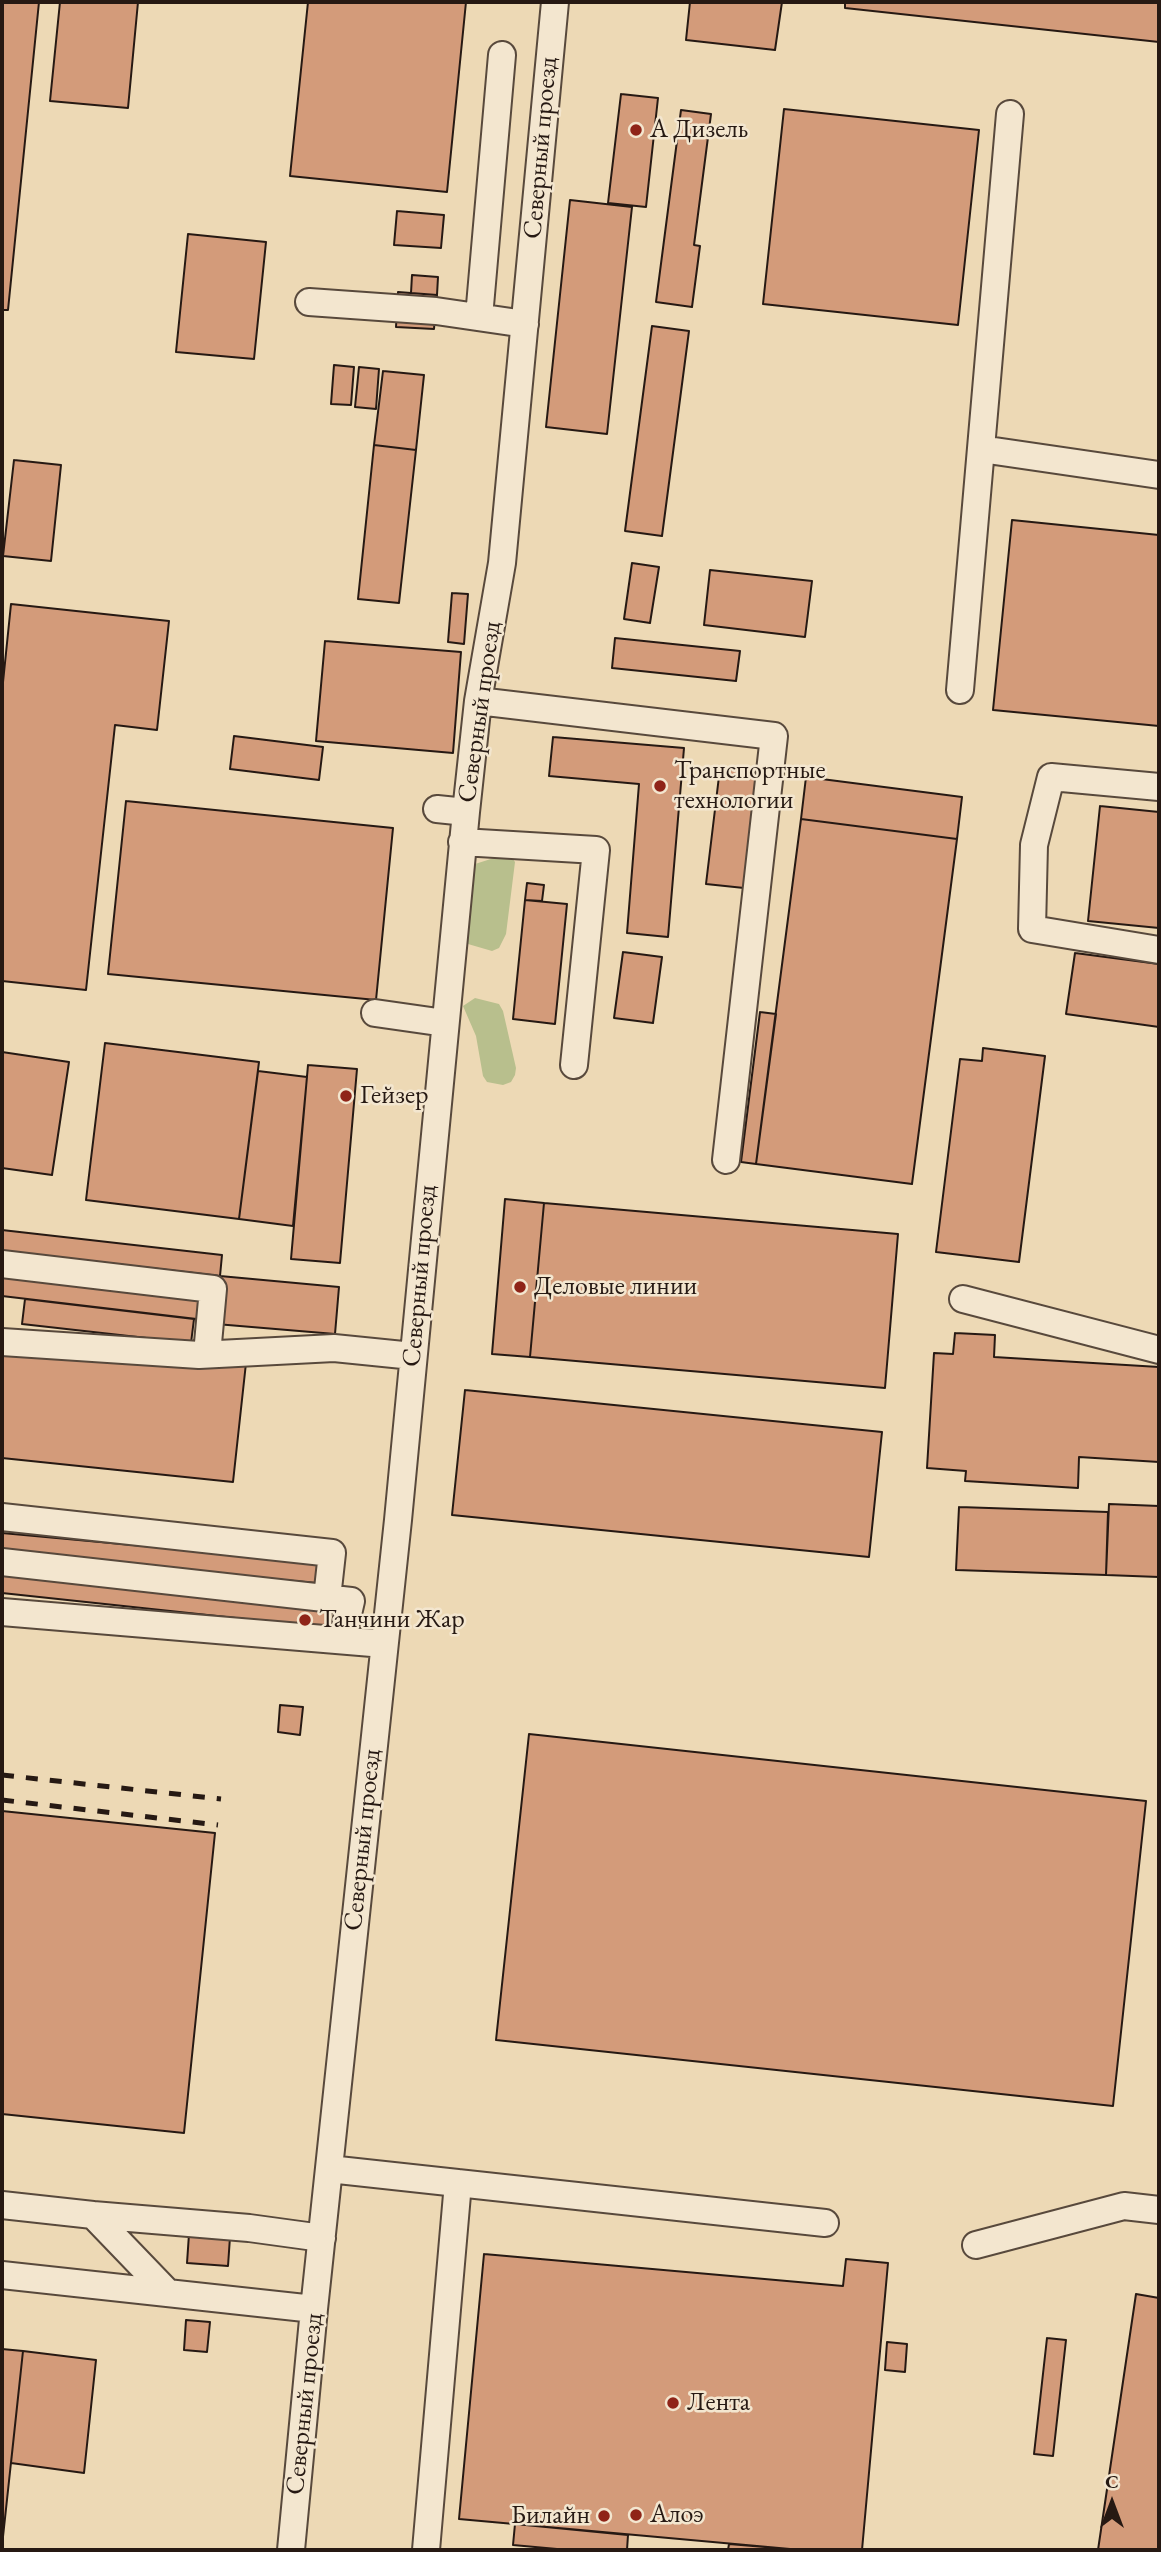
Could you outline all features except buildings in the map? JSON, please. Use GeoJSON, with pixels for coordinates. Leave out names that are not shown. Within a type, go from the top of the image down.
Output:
{"type":"FeatureCollection","features":[{"type":"Feature","properties":{"kind":"street","name":"Северный проезд"},"geometry":{"type":"LineString","coordinates":[[291,2550],[466,812],[478,701],[502,563],[555,2]]}},
{"type":"Feature","properties":{"kind":"street"},"geometry":{"type":"LineString","coordinates":[[479,317],[502,55]]}},
{"type":"Feature","properties":{"kind":"street"},"geometry":{"type":"LineString","coordinates":[[960,690],[1010,114]]}},
{"type":"Feature","properties":{"kind":"street"},"geometry":{"type":"LineString","coordinates":[[309,302],[436,311],[524,324]]}},
{"type":"Feature","properties":{"kind":"street"},"geometry":{"type":"LineString","coordinates":[[981,449],[1159,475]]}},
{"type":"Feature","properties":{"kind":"street"},"geometry":{"type":"LineString","coordinates":[[478,701],[774,736],[726,1160]]}},
{"type":"Feature","properties":{"kind":"street"},"geometry":{"type":"LineString","coordinates":[[1159,787],[1051,777],[1034,845],[1032,929],[1159,950]]}},
{"type":"Feature","properties":{"kind":"street"},"geometry":{"type":"LineString","coordinates":[[437,809],[466,812]]}},
{"type":"Feature","properties":{"kind":"street"},"geometry":{"type":"LineString","coordinates":[[463,842],[596,850],[574,1066]]}},
{"type":"Feature","properties":{"kind":"street"},"geometry":{"type":"LineString","coordinates":[[375,1013],[445,1023]]}},
{"type":"Feature","properties":{"kind":"street"},"geometry":{"type":"LineString","coordinates":[[2,1264],[213,1289],[207,1354]]}},
{"type":"Feature","properties":{"kind":"street"},"geometry":{"type":"LineString","coordinates":[[963,1299],[1159,1350]]}},
{"type":"Feature","properties":{"kind":"street"},"geometry":{"type":"LineString","coordinates":[[2,1342],[207,1354],[334,1348],[413,1356]]}},
{"type":"Feature","properties":{"kind":"street"},"geometry":{"type":"LineString","coordinates":[[2,1517],[332,1553],[327,1598]]}},
{"type":"Feature","properties":{"kind":"street"},"geometry":{"type":"LineString","coordinates":[[2,1562],[351,1601],[342,1640]]}},
{"type":"Feature","properties":{"kind":"street"},"geometry":{"type":"LineString","coordinates":[[2,1612],[384,1644]]}},
{"type":"Feature","properties":{"kind":"street"},"geometry":{"type":"LineString","coordinates":[[329,2169],[825,2223]]}},
{"type":"Feature","properties":{"kind":"street"},"geometry":{"type":"LineString","coordinates":[[426,2550],[458,2183]]}},
{"type":"Feature","properties":{"kind":"street"},"geometry":{"type":"LineString","coordinates":[[2,2205],[249,2228],[321,2238]]}},
{"type":"Feature","properties":{"kind":"street"},"geometry":{"type":"LineString","coordinates":[[976,2245],[1124,2206],[1159,2210]]}},
{"type":"Feature","properties":{"kind":"street"},"geometry":{"type":"LineString","coordinates":[[93,2215],[168,2293]]}},
{"type":"Feature","properties":{"kind":"street"},"geometry":{"type":"LineString","coordinates":[[2,2275],[314,2309]]}},
{"type":"Feature","properties":{"kind":"green space"},"geometry":{"type":"Polygon","coordinates":[[[510,855],[515,862],[506,934],[499,948],[492,951],[468,944],[465,937],[472,865],[510,855]]]}},
{"type":"Feature","properties":{"kind":"green space"},"geometry":{"type":"Polygon","coordinates":[[[475,998],[499,1004],[503,1011],[516,1068],[511,1082],[503,1085],[487,1082],[483,1076],[476,1036],[463,1006],[475,998]]]}},
{"type":"Feature","properties":{"kind":"railway"},"geometry":{"type":"LineString","coordinates":[[2,1775],[221,1799]]}},
{"type":"Feature","properties":{"kind":"railway"},"geometry":{"type":"LineString","coordinates":[[2,1800],[218,1825]]}},
{"type":"Feature","properties":{"kind":"place","name":"А Дизель"},"geometry":{"type":"Point","coordinates":[636,130]}},
{"type":"Feature","properties":{"kind":"place","name":"Транспортные технологии"},"geometry":{"type":"Point","coordinates":[660,786]}},
{"type":"Feature","properties":{"kind":"place","name":"Гейзер"},"geometry":{"type":"Point","coordinates":[346,1096]}},
{"type":"Feature","properties":{"kind":"place","name":"Деловые линии"},"geometry":{"type":"Point","coordinates":[520,1287]}},
{"type":"Feature","properties":{"kind":"place","name":"Танчини Жар"},"geometry":{"type":"Point","coordinates":[305,1620]}},
{"type":"Feature","properties":{"kind":"place","name":"Лента"},"geometry":{"type":"Point","coordinates":[673,2403]}},
{"type":"Feature","properties":{"kind":"place","name":"Алоэ"},"geometry":{"type":"Point","coordinates":[636,2515]}},
{"type":"Feature","properties":{"kind":"place","name":"Билайн"},"geometry":{"type":"Point","coordinates":[604,2516]}}]}
